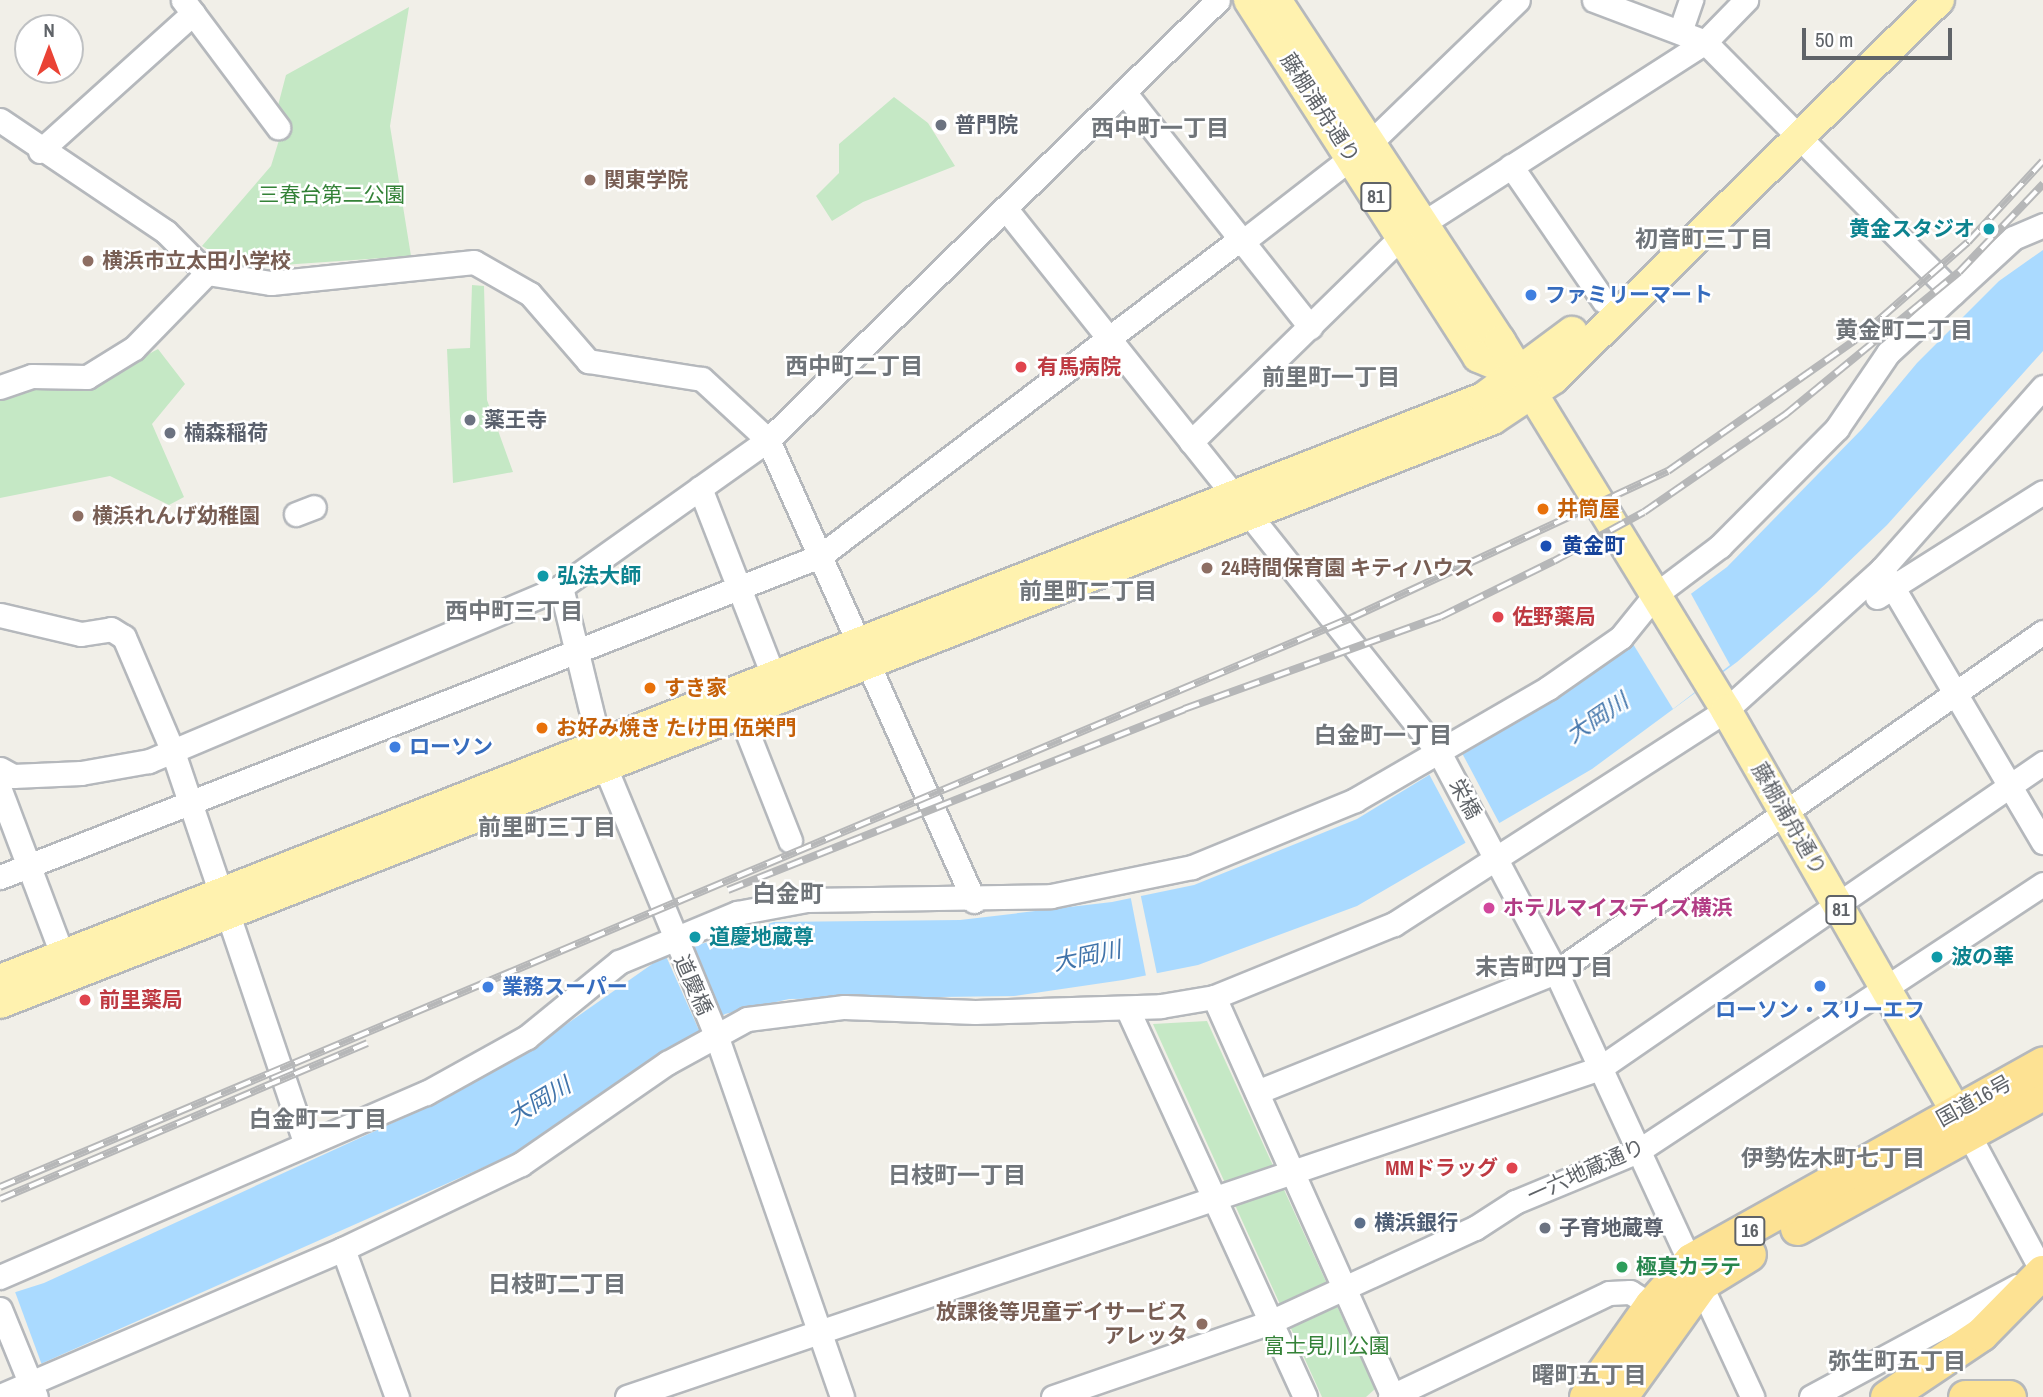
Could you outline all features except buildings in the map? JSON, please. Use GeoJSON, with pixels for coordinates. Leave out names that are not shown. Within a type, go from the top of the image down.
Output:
{"type":"FeatureCollection","features":[{"type":"Feature","properties":{"kind":"highway","name":"国道16号"},"geometry":{"type":"LineString","coordinates":[[1586,1397],[1651,1305],[1696,1271],[1962,1122],[2043,1063]]}},
{"type":"Feature","properties":{"kind":"highway","name":"国道16号"},"geometry":{"type":"LineString","coordinates":[[1962,1122],[2043,1093]]}},
{"type":"Feature","properties":{"kind":"highway","name":"国道16号"},"geometry":{"type":"LineString","coordinates":[[1620,1397],[1696,1271]]}},
{"type":"Feature","properties":{"kind":"highway"},"geometry":{"type":"LineString","coordinates":[[1887,1397],[1980,1334],[2043,1272]]}},
{"type":"Feature","properties":{"kind":"highway"},"geometry":{"type":"LineString","coordinates":[[1965,1397],[2009,1397]]}},
{"type":"Feature","properties":{"kind":"main road","name":"藤棚浦舟通り"},"geometry":{"type":"LineString","coordinates":[[1250,0],[1362,149]]}},
{"type":"Feature","properties":{"kind":"main road","name":"藤棚浦舟通り"},"geometry":{"type":"LineString","coordinates":[[1276,0],[1412,230],[1478,356],[1524,386],[1726,710],[1962,1122]]}},
{"type":"Feature","properties":{"kind":"main road"},"geometry":{"type":"LineString","coordinates":[[603,754],[740,714],[862,653],[1239,504],[1483,398],[1524,386],[1792,130],[1914,0]]}},
{"type":"Feature","properties":{"kind":"main road"},"geometry":{"type":"LineString","coordinates":[[1524,386],[1551,352],[1603,300],[1939,0]]}},
{"type":"Feature","properties":{"kind":"main road"},"geometry":{"type":"LineString","coordinates":[[0,1003],[225,903],[603,754],[772,675],[862,653]]}},
{"type":"Feature","properties":{"kind":"main road"},"geometry":{"type":"LineString","coordinates":[[0,980],[62,954],[225,903]]}},
{"type":"Feature","properties":{"kind":"street"},"geometry":{"type":"LineString","coordinates":[[62,954],[29,866],[2,777],[122,768],[173,752],[240,718],[561,587],[768,440],[1219,0]]}},
{"type":"Feature","properties":{"kind":"street"},"geometry":{"type":"LineString","coordinates":[[0,877],[820,556],[1111,342],[1362,149],[1518,0]]}},
{"type":"Feature","properties":{"kind":"street"},"geometry":{"type":"LineString","coordinates":[[1594,0],[1705,42],[1953,293]]}},
{"type":"Feature","properties":{"kind":"street"},"geometry":{"type":"LineString","coordinates":[[1679,33],[1691,0]]}},
{"type":"Feature","properties":{"kind":"street"},"geometry":{"type":"LineString","coordinates":[[1191,442],[1412,230],[1705,42],[1746,0]]}},
{"type":"Feature","properties":{"kind":"street"},"geometry":{"type":"LineString","coordinates":[[40,151],[188,6],[278,127]]}},
{"type":"Feature","properties":{"kind":"street"},"geometry":{"type":"LineString","coordinates":[[1124,92],[1240,242],[1310,327]]}},
{"type":"Feature","properties":{"kind":"street"},"geometry":{"type":"LineString","coordinates":[[0,120],[40,151],[166,232],[207,273],[271,283],[474,262],[530,294],[587,361],[702,379],[768,440],[974,901]]}},
{"type":"Feature","properties":{"kind":"street"},"geometry":{"type":"LineString","coordinates":[[1511,166],[1603,300]]}},
{"type":"Feature","properties":{"kind":"street","name":"栄橋"},"geometry":{"type":"LineString","coordinates":[[1005,208],[1239,504],[1334,614],[1442,758],[1556,972],[1752,1397]]}},
{"type":"Feature","properties":{"kind":"street"},"geometry":{"type":"LineString","coordinates":[[0,1277],[425,1093],[527,1037],[619,962],[674,943],[737,913],[807,900],[974,901],[1051,896],[1192,867],[1269,840],[1442,758],[1621,637],[1655,595],[1720,546],[1781,487],[1861,400],[1873,369],[2013,238],[2043,225]]}},
{"type":"Feature","properties":{"kind":"street"},"geometry":{"type":"LineString","coordinates":[[0,387],[32,376],[87,377],[134,348],[207,273]]}},
{"type":"Feature","properties":{"kind":"street"},"geometry":{"type":"LineString","coordinates":[[1886,579],[2043,387]]}},
{"type":"Feature","properties":{"kind":"street"},"geometry":{"type":"LineString","coordinates":[[700,488],[772,675]]}},
{"type":"Feature","properties":{"kind":"street"},"geometry":{"type":"LineString","coordinates":[[3,1392],[34,1392],[343,1250],[521,1164],[713,1028],[747,1019],[844,1007],[1127,1008],[1214,997],[1394,924],[1499,862],[1726,710],[1886,579],[2043,492]]}},
{"type":"Feature","properties":{"kind":"street"},"geometry":{"type":"LineString","coordinates":[[1886,579],[2043,842]]}},
{"type":"Feature","properties":{"kind":"street","name":"道慶橋"},"geometry":{"type":"LineString","coordinates":[[561,587],[603,754],[674,943],[713,1028],[842,1397]]}},
{"type":"Feature","properties":{"kind":"street"},"geometry":{"type":"LineString","coordinates":[[0,615],[81,634],[111,629],[124,638],[173,752],[306,1144]]}},
{"type":"Feature","properties":{"kind":"street"},"geometry":{"type":"LineString","coordinates":[[1257,1092],[1556,972],[1783,810],[2043,632]]}},
{"type":"Feature","properties":{"kind":"street"},"geometry":{"type":"LineString","coordinates":[[740,714],[790,841]]}},
{"type":"Feature","properties":{"kind":"street"},"geometry":{"type":"LineString","coordinates":[[627,1397],[1600,1068],[1837,902],[2043,763]]}},
{"type":"Feature","properties":{"kind":"street","name":"一六地蔵通り"},"geometry":{"type":"LineString","coordinates":[[1054,1397],[1268,1323],[1475,1228],[1515,1202],[1638,1152],[1888,991],[2043,884]]}},
{"type":"Feature","properties":{"kind":"street"},"geometry":{"type":"LineString","coordinates":[[1214,997],[1345,1287],[1391,1397],[1609,1293],[1630,1292],[1651,1305]]}},
{"type":"Feature","properties":{"kind":"street"},"geometry":{"type":"LineString","coordinates":[[1127,1008],[1268,1323],[1305,1397]]}},
{"type":"Feature","properties":{"kind":"street","name":"藤棚浦舟通り"},"geometry":{"type":"LineString","coordinates":[[1962,1122],[2043,1272]]}},
{"type":"Feature","properties":{"kind":"street"},"geometry":{"type":"LineString","coordinates":[[343,1250],[397,1397]]}},
{"type":"Feature","properties":{"kind":"street"},"geometry":{"type":"LineString","coordinates":[[1811,1397],[2043,1272]]}},
{"type":"Feature","properties":{"kind":"street"},"geometry":{"type":"LineString","coordinates":[[0,1309],[34,1392]]}},
{"type":"Feature","properties":{"kind":"green space","name":"三春台第二公園"},"geometry":{"type":"Polygon","coordinates":[[[409,7],[390,126],[411,256],[240,268],[202,246],[271,166],[284,124],[275,117],[286,75],[409,7]]]}},
{"type":"Feature","properties":{"kind":"green space"},"geometry":{"type":"Polygon","coordinates":[[[894,97],[928,123],[955,166],[863,202],[832,221],[816,196],[839,173],[839,144],[894,97]]]}},
{"type":"Feature","properties":{"kind":"green space"},"geometry":{"type":"Polygon","coordinates":[[[472,285],[484,286],[487,400],[513,472],[453,483],[447,349],[470,348],[472,285]]]}},
{"type":"Feature","properties":{"kind":"green space"},"geometry":{"type":"Polygon","coordinates":[[[158,349],[185,384],[152,424],[184,497],[169,505],[110,476],[0,498],[0,401],[34,384],[93,384],[158,349]]]}},
{"type":"Feature","properties":{"kind":"green space","name":"富士見川公園"},"geometry":{"type":"Polygon","coordinates":[[[1207,1021],[1375,1389],[1366,1397],[1322,1397],[1153,1024],[1207,1021]]]}},
{"type":"Feature","properties":{"kind":"water","name":"大岡川"},"geometry":{"type":"Polygon","coordinates":[[[2043,250],[2043,351],[1887,525],[1816,593],[1737,662],[1592,769],[1357,906],[1198,965],[1123,980],[1014,996],[789,999],[725,1014],[536,1144],[0,1382],[0,1297],[44,1283],[410,1115],[534,1047],[665,955],[774,922],[960,920],[1112,902],[1194,885],[1357,819],[1532,712],[1727,567],[1862,429],[1917,363],[1999,281],[2043,250]]]}},
{"type":"Feature","properties":{"kind":"pier"},"geometry":{"type":"Polygon","coordinates":[[[1690,592],[1730,665],[1673,709],[1630,639],[1690,592]]]}},
{"type":"Feature","properties":{"kind":"pier"},"geometry":{"type":"Polygon","coordinates":[[[1462,753],[1501,826],[1467,845],[1428,771],[1462,753]]]}},
{"type":"Feature","properties":{"kind":"pier"},"geometry":{"type":"Polygon","coordinates":[[[1140,892],[1157,974],[1194,969],[1105,986],[1146,976],[1130,894],[1140,892]]]}},
{"type":"Feature","properties":{"kind":"pier"},"geometry":{"type":"Polygon","coordinates":[[[688,944],[721,1018],[698,1028],[665,954],[688,944]]]}},
{"type":"Feature","properties":{"kind":"pier"},"geometry":{"type":"Polygon","coordinates":[[[14,1289],[43,1368],[0,1383],[0,1293],[14,1289]]]}},
{"type":"Feature","properties":{"kind":"railway"},"geometry":{"type":"LineString","coordinates":[[0,1187],[1351,618],[1668,471],[1858,338],[1968,242],[2043,161]]}},
{"type":"Feature","properties":{"kind":"railway"},"geometry":{"type":"LineString","coordinates":[[728,890],[1184,709],[1440,617],[1554,561],[1644,512],[1786,414],[1959,272],[2043,184]]}},
{"type":"Feature","properties":{"kind":"railway"},"geometry":{"type":"LineString","coordinates":[[0,1199],[367,1043]]}},
{"type":"Feature","properties":{"kind":"place","name":"普門院"},"geometry":{"type":"Point","coordinates":[941,125]}},
{"type":"Feature","properties":{"kind":"place","name":"関東学院"},"geometry":{"type":"Point","coordinates":[590,180]}},
{"type":"Feature","properties":{"kind":"place","name":"黄金スタジオ"},"geometry":{"type":"Point","coordinates":[1989,229]}},
{"type":"Feature","properties":{"kind":"place","name":"横浜市立太田小学校"},"geometry":{"type":"Point","coordinates":[88,261]}},
{"type":"Feature","properties":{"kind":"place","name":"ファミリーマート"},"geometry":{"type":"Point","coordinates":[1531,295]}},
{"type":"Feature","properties":{"kind":"place","name":"有馬病院"},"geometry":{"type":"Point","coordinates":[1021,367]}},
{"type":"Feature","properties":{"kind":"place","name":"薬王寺"},"geometry":{"type":"Point","coordinates":[470,420]}},
{"type":"Feature","properties":{"kind":"place","name":"楠森稲荷"},"geometry":{"type":"Point","coordinates":[170,433]}},
{"type":"Feature","properties":{"kind":"place","name":"井筒屋"},"geometry":{"type":"Point","coordinates":[1543,509]}},
{"type":"Feature","properties":{"kind":"place","name":"横浜れんげ幼稚園"},"geometry":{"type":"Point","coordinates":[78,516]}},
{"type":"Feature","properties":{"kind":"place","name":"黄金町"},"geometry":{"type":"Point","coordinates":[1546,546]}},
{"type":"Feature","properties":{"kind":"place","name":"24時間保育園 キティハウス"},"geometry":{"type":"Point","coordinates":[1207,568]}},
{"type":"Feature","properties":{"kind":"place","name":"弘法大師"},"geometry":{"type":"Point","coordinates":[543,576]}},
{"type":"Feature","properties":{"kind":"place","name":"佐野薬局"},"geometry":{"type":"Point","coordinates":[1498,617]}},
{"type":"Feature","properties":{"kind":"place","name":"すき家"},"geometry":{"type":"Point","coordinates":[650,688]}},
{"type":"Feature","properties":{"kind":"place","name":"お好み焼き たけ田 伍栄門"},"geometry":{"type":"Point","coordinates":[542,728]}},
{"type":"Feature","properties":{"kind":"place","name":"ローソン"},"geometry":{"type":"Point","coordinates":[395,747]}},
{"type":"Feature","properties":{"kind":"place","name":"ホテルマイステイズ横浜"},"geometry":{"type":"Point","coordinates":[1489,908]}},
{"type":"Feature","properties":{"kind":"place","name":"道慶地蔵尊"},"geometry":{"type":"Point","coordinates":[695,937]}},
{"type":"Feature","properties":{"kind":"place","name":"波の華"},"geometry":{"type":"Point","coordinates":[1937,957]}},
{"type":"Feature","properties":{"kind":"place","name":"ローソン・スリーエフ"},"geometry":{"type":"Point","coordinates":[1820,986]}},
{"type":"Feature","properties":{"kind":"place","name":"業務スーパー"},"geometry":{"type":"Point","coordinates":[488,987]}},
{"type":"Feature","properties":{"kind":"place","name":"前里薬局"},"geometry":{"type":"Point","coordinates":[85,1000]}},
{"type":"Feature","properties":{"kind":"place","name":"MMドラッグ"},"geometry":{"type":"Point","coordinates":[1512,1168]}},
{"type":"Feature","properties":{"kind":"place","name":"横浜銀行"},"geometry":{"type":"Point","coordinates":[1360,1223]}},
{"type":"Feature","properties":{"kind":"place","name":"子育地蔵尊"},"geometry":{"type":"Point","coordinates":[1545,1228]}},
{"type":"Feature","properties":{"kind":"place","name":"極真カラテ"},"geometry":{"type":"Point","coordinates":[1622,1267]}},
{"type":"Feature","properties":{"kind":"place","name":"放課後等児童デイサービス アレッタ"},"geometry":{"type":"Point","coordinates":[1202,1324]}},
{"type":"Feature","properties":{"kind":"district","name":"西中町一丁目"},"geometry":{"type":"Point","coordinates":[1160,128]}},
{"type":"Feature","properties":{"kind":"district","name":"初音町三丁目"},"geometry":{"type":"Point","coordinates":[1704,239]}},
{"type":"Feature","properties":{"kind":"district","name":"黄金町二丁目"},"geometry":{"type":"Point","coordinates":[1904,330]}},
{"type":"Feature","properties":{"kind":"district","name":"西中町二丁目"},"geometry":{"type":"Point","coordinates":[854,366]}},
{"type":"Feature","properties":{"kind":"district","name":"前里町一丁目"},"geometry":{"type":"Point","coordinates":[1331,377]}},
{"type":"Feature","properties":{"kind":"district","name":"前里町二丁目"},"geometry":{"type":"Point","coordinates":[1088,591]}},
{"type":"Feature","properties":{"kind":"district","name":"西中町三丁目"},"geometry":{"type":"Point","coordinates":[514,611]}},
{"type":"Feature","properties":{"kind":"district","name":"白金町一丁目"},"geometry":{"type":"Point","coordinates":[1383,735]}},
{"type":"Feature","properties":{"kind":"district","name":"前里町三丁目"},"geometry":{"type":"Point","coordinates":[547,827]}},
{"type":"Feature","properties":{"kind":"district","name":"白金町"},"geometry":{"type":"Point","coordinates":[788,894]}},
{"type":"Feature","properties":{"kind":"district","name":"末吉町四丁目"},"geometry":{"type":"Point","coordinates":[1544,967]}},
{"type":"Feature","properties":{"kind":"district","name":"白金町二丁目"},"geometry":{"type":"Point","coordinates":[318,1119]}},
{"type":"Feature","properties":{"kind":"district","name":"伊勢佐木町七丁目"},"geometry":{"type":"Point","coordinates":[1833,1158]}},
{"type":"Feature","properties":{"kind":"district","name":"日枝町一丁目"},"geometry":{"type":"Point","coordinates":[957,1175]}},
{"type":"Feature","properties":{"kind":"district","name":"日枝町二丁目"},"geometry":{"type":"Point","coordinates":[557,1284]}},
{"type":"Feature","properties":{"kind":"district","name":"弥生町五丁目"},"geometry":{"type":"Point","coordinates":[1897,1361]}},
{"type":"Feature","properties":{"kind":"district","name":"曙町五丁目"},"geometry":{"type":"Point","coordinates":[1589,1375]}}]}
